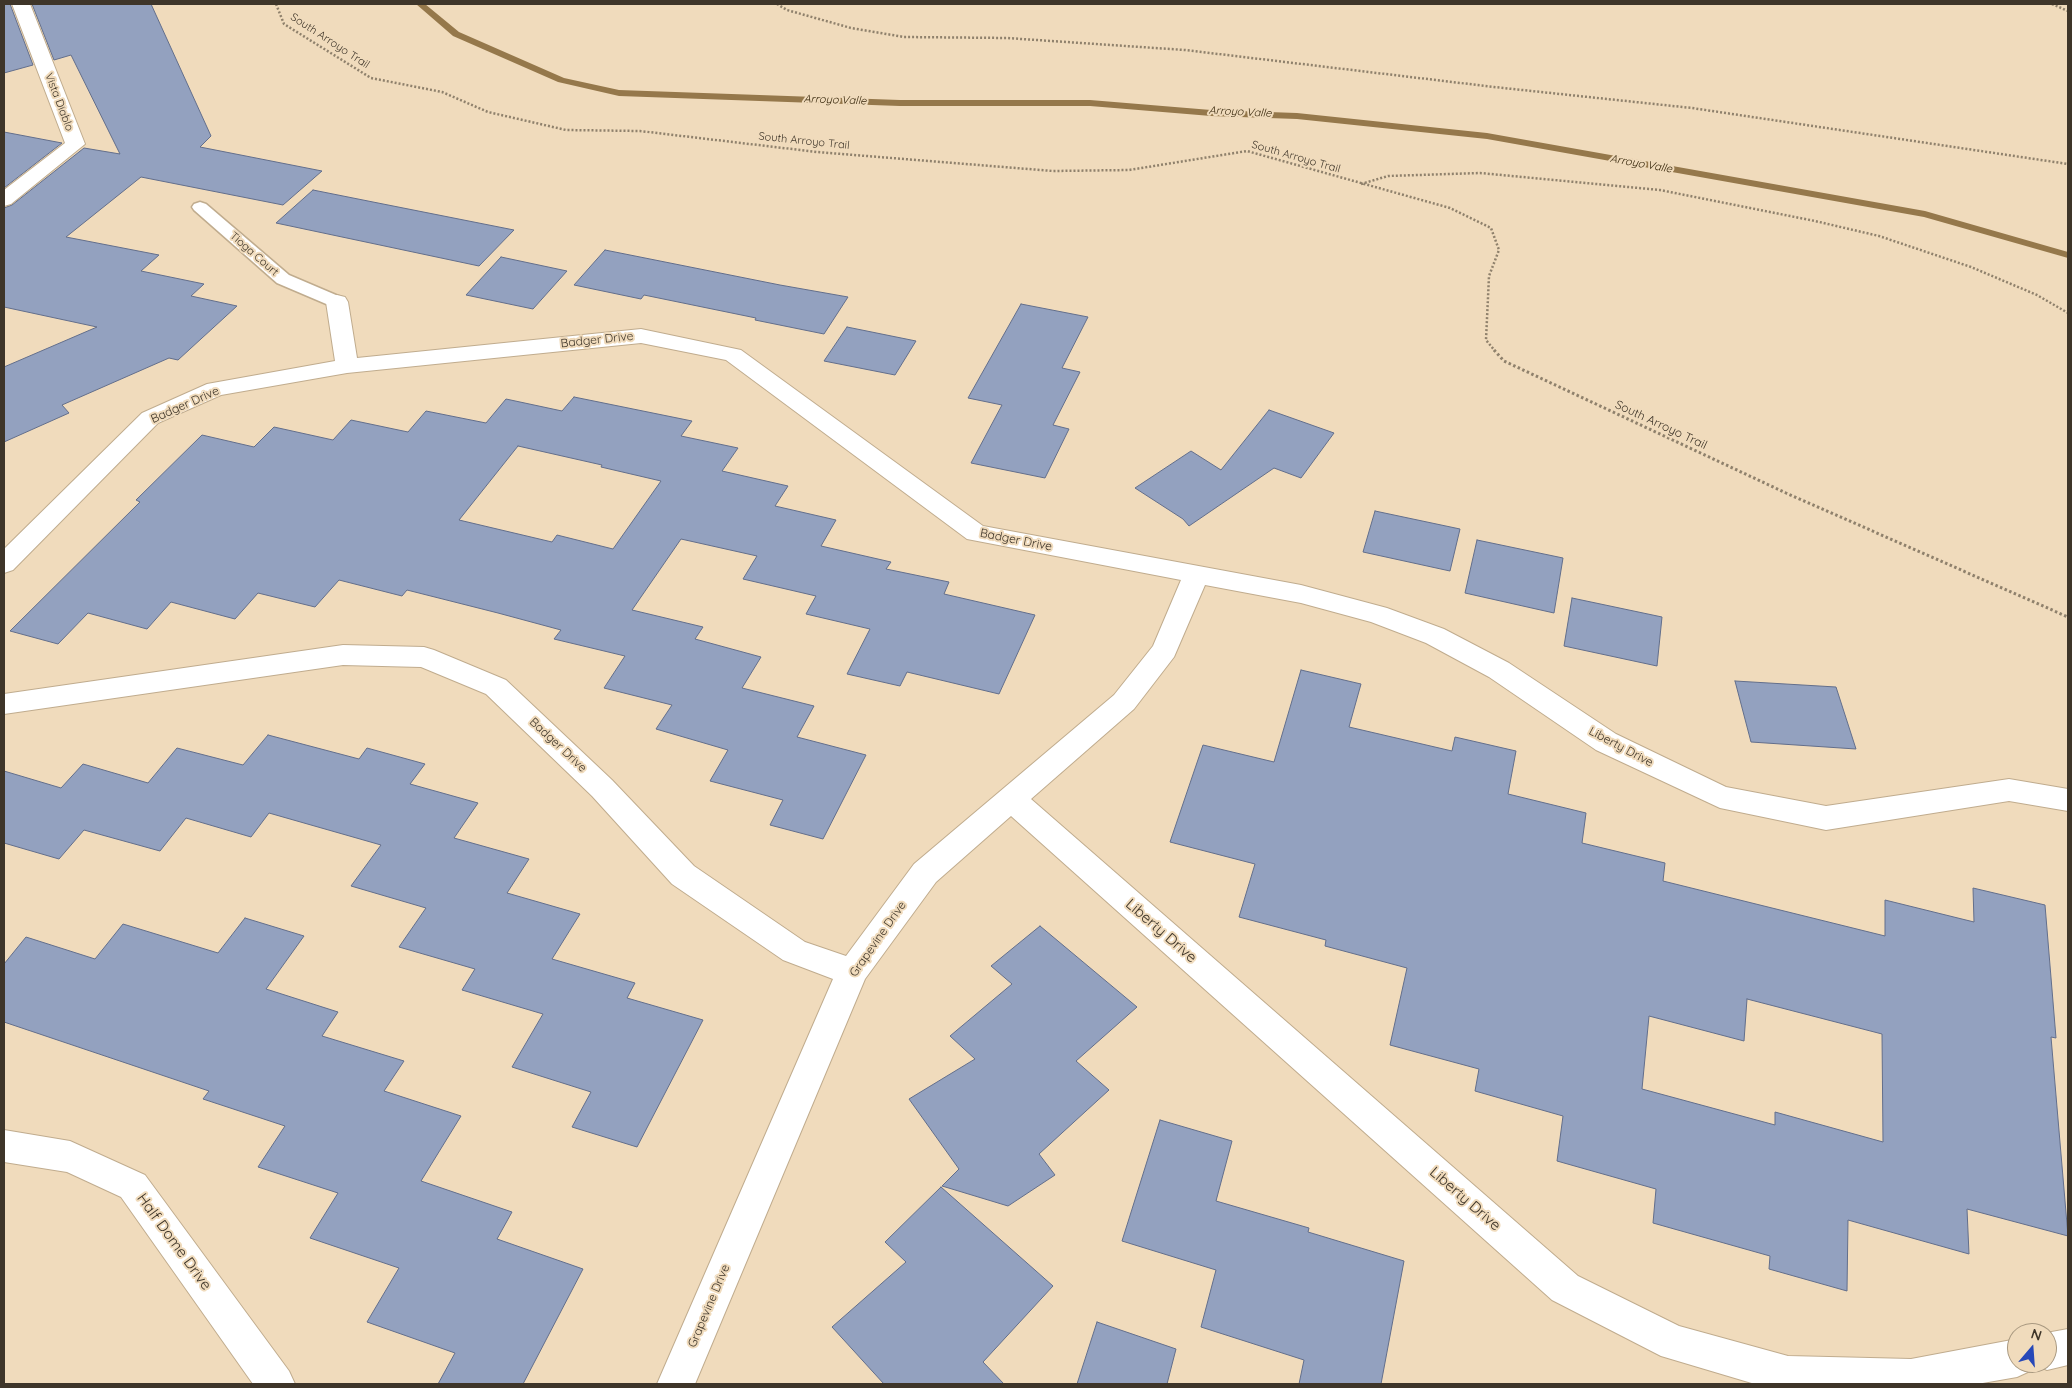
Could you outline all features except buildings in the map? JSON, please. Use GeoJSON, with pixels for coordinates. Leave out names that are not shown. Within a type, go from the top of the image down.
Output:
{"type":"FeatureCollection","features":[{"type":"Feature","properties":{"kind":"street","name":"Vista Diablo"},"geometry":{"type":"LineString","coordinates":[[4,200],[75,144],[21,4]]}},
{"type":"Feature","properties":{"kind":"street","name":"Tioga Court"},"geometry":{"type":"LineString","coordinates":[[337,302],[347,366]]}},
{"type":"Feature","properties":{"kind":"street","name":"Badger Drive"},"geometry":{"type":"LineString","coordinates":[[4,564],[150,418],[215,389],[347,366],[641,336],[733,355],[976,533],[1196,576]]}},
{"type":"Feature","properties":{"kind":"street","name":"Grapevine Drive"},"geometry":{"type":"LineString","coordinates":[[676,1384],[852,972],[924,873],[1124,702],[1165,650],[1196,576]]}},
{"type":"Feature","properties":{"kind":"street","name":"Liberty Drive"},"geometry":{"type":"LineString","coordinates":[[1196,576],[1301,594],[1378,615],[1435,636],[1499,670],[1606,742],[1720,797],[1826,818],[2009,790],[2068,800]]}},
{"type":"Feature","properties":{"kind":"street","name":"Badger Drive"},"geometry":{"type":"LineString","coordinates":[[4,704],[343,654],[424,657],[496,687],[602,788],[683,875],[794,951],[852,972]]}},
{"type":"Feature","properties":{"kind":"street","name":"Liberty Drive"},"geometry":{"type":"LineString","coordinates":[[1011,798],[1565,1288],[1674,1342],[1788,1375],[1911,1378],[2007,1360]]}},
{"type":"Feature","properties":{"kind":"street","name":"Half Dome Drive"},"geometry":{"type":"LineString","coordinates":[[4,1146],[70,1157],[134,1186],[276,1384]]}},
{"type":"Feature","properties":{"kind":"lane","name":"Tioga Court"},"geometry":{"type":"LineString","coordinates":[[200,207],[283,279],[337,302]]}},
{"type":"Feature","properties":{"kind":"path","name":"South Arroyo Trail"},"geometry":{"type":"LineString","coordinates":[[276,4],[284,24],[371,78],[442,92],[488,112],[566,130],[640,131],[817,152],[1053,171],[1129,170],[1247,151],[1450,208],[1491,228],[1499,250],[1489,276],[1486,340],[1504,361],[1786,494],[2068,616]]}},
{"type":"Feature","properties":{"kind":"path"},"geometry":{"type":"LineString","coordinates":[[777,4],[787,10],[851,28],[904,37],[1007,38],[1185,50],[1494,87],[1692,108],[2068,164]]}},
{"type":"Feature","properties":{"kind":"path"},"geometry":{"type":"LineString","coordinates":[[2052,4],[2068,11]]}},
{"type":"Feature","properties":{"kind":"path"},"geometry":{"type":"LineString","coordinates":[[1360,184],[1388,176],[1480,173],[1660,190],[1815,221],[1879,236],[1971,267],[2037,295],[2068,313]]}},
{"type":"Feature","properties":{"kind":"waterway","name":"Arroyo Valle"},"geometry":{"type":"LineString","coordinates":[[420,4],[456,34],[561,80],[619,93],[900,103],[1090,103],[1211,113],[1297,116],[1487,136],[1925,214],[2068,255]]}}]}
